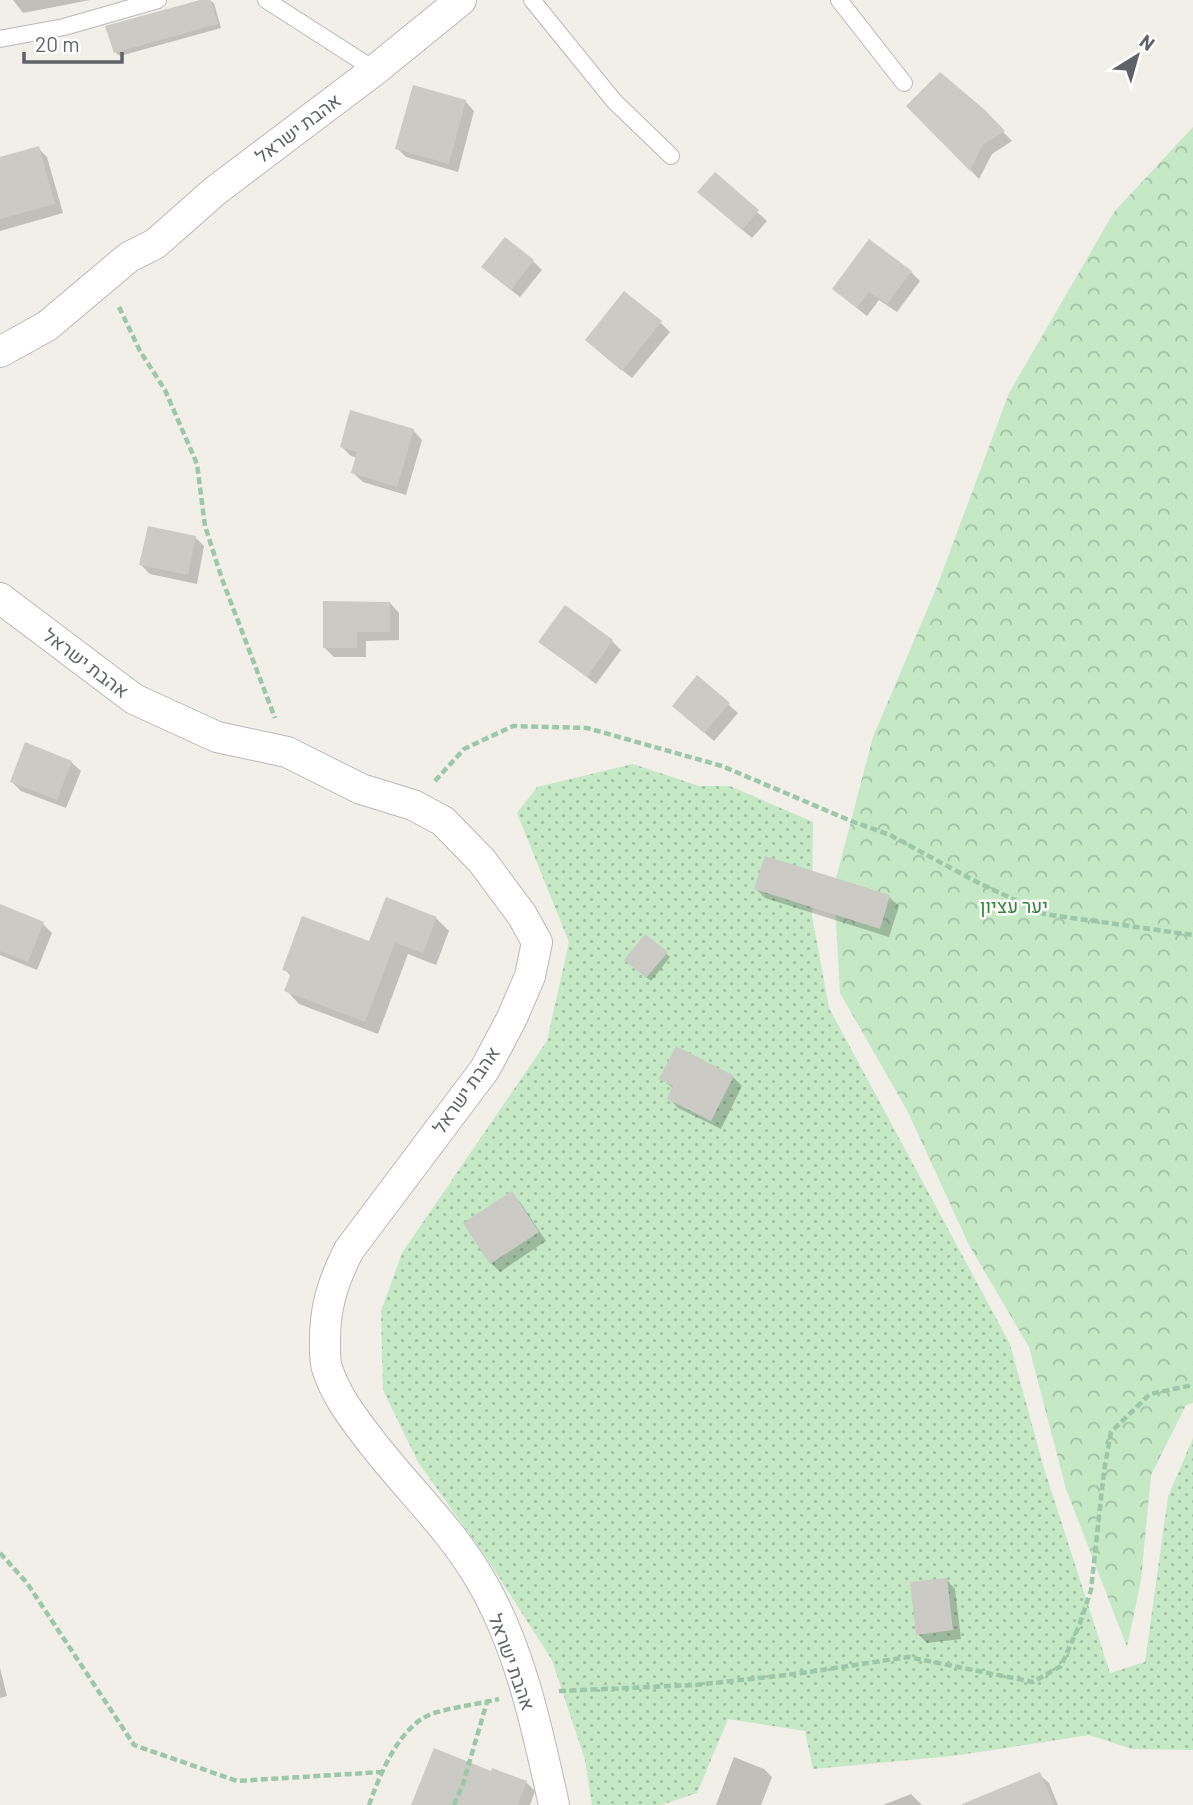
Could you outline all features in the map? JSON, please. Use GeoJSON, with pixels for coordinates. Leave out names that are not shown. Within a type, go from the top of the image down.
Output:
{"type":"FeatureCollection","features":[{"type":"Feature","properties":{"kind":"street","name":"אהבת ישראל"},"geometry":{"type":"LineString","coordinates":[[0,352],[47,326],[129,257],[155,244],[215,191],[375,70],[461,0]]}},
{"type":"Feature","properties":{"kind":"street","name":"אהבת ישראל"},"geometry":{"type":"LineString","coordinates":[[0,598],[134,699],[217,737],[287,752],[361,789],[413,805],[443,821],[482,861],[522,915],[537,942],[530,976],[485,1069],[349,1250],[334,1280],[324,1324],[326,1366],[344,1406],[381,1455],[438,1521],[477,1574],[507,1635],[526,1693],[554,1805]]}},
{"type":"Feature","properties":{"kind":"lane"},"geometry":{"type":"LineString","coordinates":[[0,39],[64,27],[158,0]]}},
{"type":"Feature","properties":{"kind":"lane"},"geometry":{"type":"LineString","coordinates":[[266,0],[375,70]]}},
{"type":"Feature","properties":{"kind":"lane"},"geometry":{"type":"LineString","coordinates":[[532,0],[614,101],[671,156]]}},
{"type":"Feature","properties":{"kind":"lane"},"geometry":{"type":"LineString","coordinates":[[839,0],[904,83]]}},
{"type":"Feature","properties":{"kind":"path"},"geometry":{"type":"LineString","coordinates":[[118,305],[140,351],[165,390],[197,464],[205,526],[213,553],[287,752]]}},
{"type":"Feature","properties":{"kind":"path"},"geometry":{"type":"LineString","coordinates":[[413,805],[464,748],[513,726],[587,727],[722,766],[890,835],[973,880],[1044,914],[1193,935]]}},
{"type":"Feature","properties":{"kind":"path"},"geometry":{"type":"LineString","coordinates":[[369,1805],[403,1735],[431,1714],[526,1693],[695,1685],[795,1674],[908,1657],[1033,1682],[1061,1665],[1079,1626],[1091,1590],[1111,1432],[1150,1394],[1193,1385]]}},
{"type":"Feature","properties":{"kind":"path"},"geometry":{"type":"LineString","coordinates":[[0,1553],[27,1583],[134,1745],[237,1781],[383,1772]]}},
{"type":"Feature","properties":{"kind":"path"},"geometry":{"type":"LineString","coordinates":[[454,1805],[463,1784],[487,1702]]}},
{"type":"Feature","properties":{"kind":"green space","name":"יער עציון"},"geometry":{"type":"Polygon","coordinates":[[[1193,127],[1193,1403],[1186,1405],[1151,1475],[1141,1580],[1127,1647],[1066,1489],[1029,1347],[969,1245],[908,1112],[840,993],[834,886],[873,737],[936,589],[1009,393],[1114,212],[1193,127]]]}},
{"type":"Feature","properties":{"kind":"green space"},"geometry":{"type":"Polygon","coordinates":[[[633,764],[699,786],[730,786],[813,822],[812,916],[829,1008],[1010,1344],[1043,1465],[1110,1673],[1145,1662],[1168,1497],[1193,1438],[1193,1750],[1132,1749],[1089,1735],[953,1756],[813,1769],[805,1731],[728,1719],[697,1793],[661,1805],[592,1805],[585,1760],[552,1660],[488,1560],[418,1462],[383,1390],[381,1311],[402,1253],[547,1041],[569,942],[517,813],[537,787],[633,764]]]}},
{"type":"Feature","properties":{"kind":"building"},"geometry":{"type":"Polygon","coordinates":[[[200,0],[211,0],[218,24],[114,53],[105,26],[200,0]]]}},
{"type":"Feature","properties":{"kind":"building"},"geometry":{"type":"Polygon","coordinates":[[[940,72],[985,110],[1005,131],[983,145],[970,171],[906,106],[940,72]]]}},
{"type":"Feature","properties":{"kind":"building"},"geometry":{"type":"Polygon","coordinates":[[[413,85],[466,100],[449,164],[395,149],[413,85]]]}},
{"type":"Feature","properties":{"kind":"building"},"geometry":{"type":"Polygon","coordinates":[[[39,146],[55,204],[0,219],[0,157],[39,146]]]}},
{"type":"Feature","properties":{"kind":"building"},"geometry":{"type":"Polygon","coordinates":[[[715,172],[759,210],[742,230],[697,192],[715,172]]]}},
{"type":"Feature","properties":{"kind":"building"},"geometry":{"type":"Polygon","coordinates":[[[505,237],[534,260],[511,290],[481,267],[505,237]]]}},
{"type":"Feature","properties":{"kind":"building"},"geometry":{"type":"Polygon","coordinates":[[[869,239],[912,271],[887,304],[869,292],[857,308],[832,289],[869,239]]]}},
{"type":"Feature","properties":{"kind":"building"},"geometry":{"type":"Polygon","coordinates":[[[624,291],[662,321],[622,371],[585,340],[624,291]]]}},
{"type":"Feature","properties":{"kind":"building"},"geometry":{"type":"Polygon","coordinates":[[[350,410],[414,429],[397,487],[351,473],[357,452],[340,447],[350,410]]]}},
{"type":"Feature","properties":{"kind":"building"},"geometry":{"type":"Polygon","coordinates":[[[148,526],[196,536],[188,575],[139,565],[148,526]]]}},
{"type":"Feature","properties":{"kind":"building"},"geometry":{"type":"Polygon","coordinates":[[[323,601],[390,602],[390,632],[357,632],[357,648],[323,648],[323,601]]]}},
{"type":"Feature","properties":{"kind":"building"},"geometry":{"type":"Polygon","coordinates":[[[565,605],[613,640],[587,677],[538,642],[565,605]]]}},
{"type":"Feature","properties":{"kind":"building"},"geometry":{"type":"Polygon","coordinates":[[[697,675],[730,703],[704,733],[672,706],[697,675]]]}},
{"type":"Feature","properties":{"kind":"building"},"geometry":{"type":"Polygon","coordinates":[[[25,742],[72,761],[57,800],[10,782],[25,742]]]}},
{"type":"Feature","properties":{"kind":"building"},"geometry":{"type":"Polygon","coordinates":[[[765,856],[890,895],[880,929],[754,889],[765,856]]]}},
{"type":"Feature","properties":{"kind":"building"},"geometry":{"type":"Polygon","coordinates":[[[386,897],[437,917],[423,953],[395,943],[365,1022],[284,991],[291,973],[282,970],[302,916],[369,941],[386,897]]]}},
{"type":"Feature","properties":{"kind":"building"},"geometry":{"type":"Polygon","coordinates":[[[0,904],[44,922],[28,962],[0,951],[0,904]]]}},
{"type":"Feature","properties":{"kind":"building"},"geometry":{"type":"Polygon","coordinates":[[[645,934],[668,952],[646,978],[624,960],[645,934]]]}},
{"type":"Feature","properties":{"kind":"building"},"geometry":{"type":"Polygon","coordinates":[[[676,1046],[734,1076],[711,1121],[667,1099],[673,1086],[659,1079],[676,1046]]]}},
{"type":"Feature","properties":{"kind":"building"},"geometry":{"type":"Polygon","coordinates":[[[512,1191],[539,1232],[490,1264],[463,1223],[512,1191]]]}},
{"type":"Feature","properties":{"kind":"building"},"geometry":{"type":"Polygon","coordinates":[[[947,1578],[953,1630],[916,1635],[910,1582],[947,1578]]]}},
{"type":"Feature","properties":{"kind":"building"},"geometry":{"type":"Polygon","coordinates":[[[434,1748],[491,1771],[492,1768],[527,1781],[518,1805],[411,1805],[434,1748]]]}},
{"type":"Feature","properties":{"kind":"building"},"geometry":{"type":"Polygon","coordinates":[[[1040,1772],[1054,1805],[962,1805],[962,1804],[1040,1772]]]}}]}
